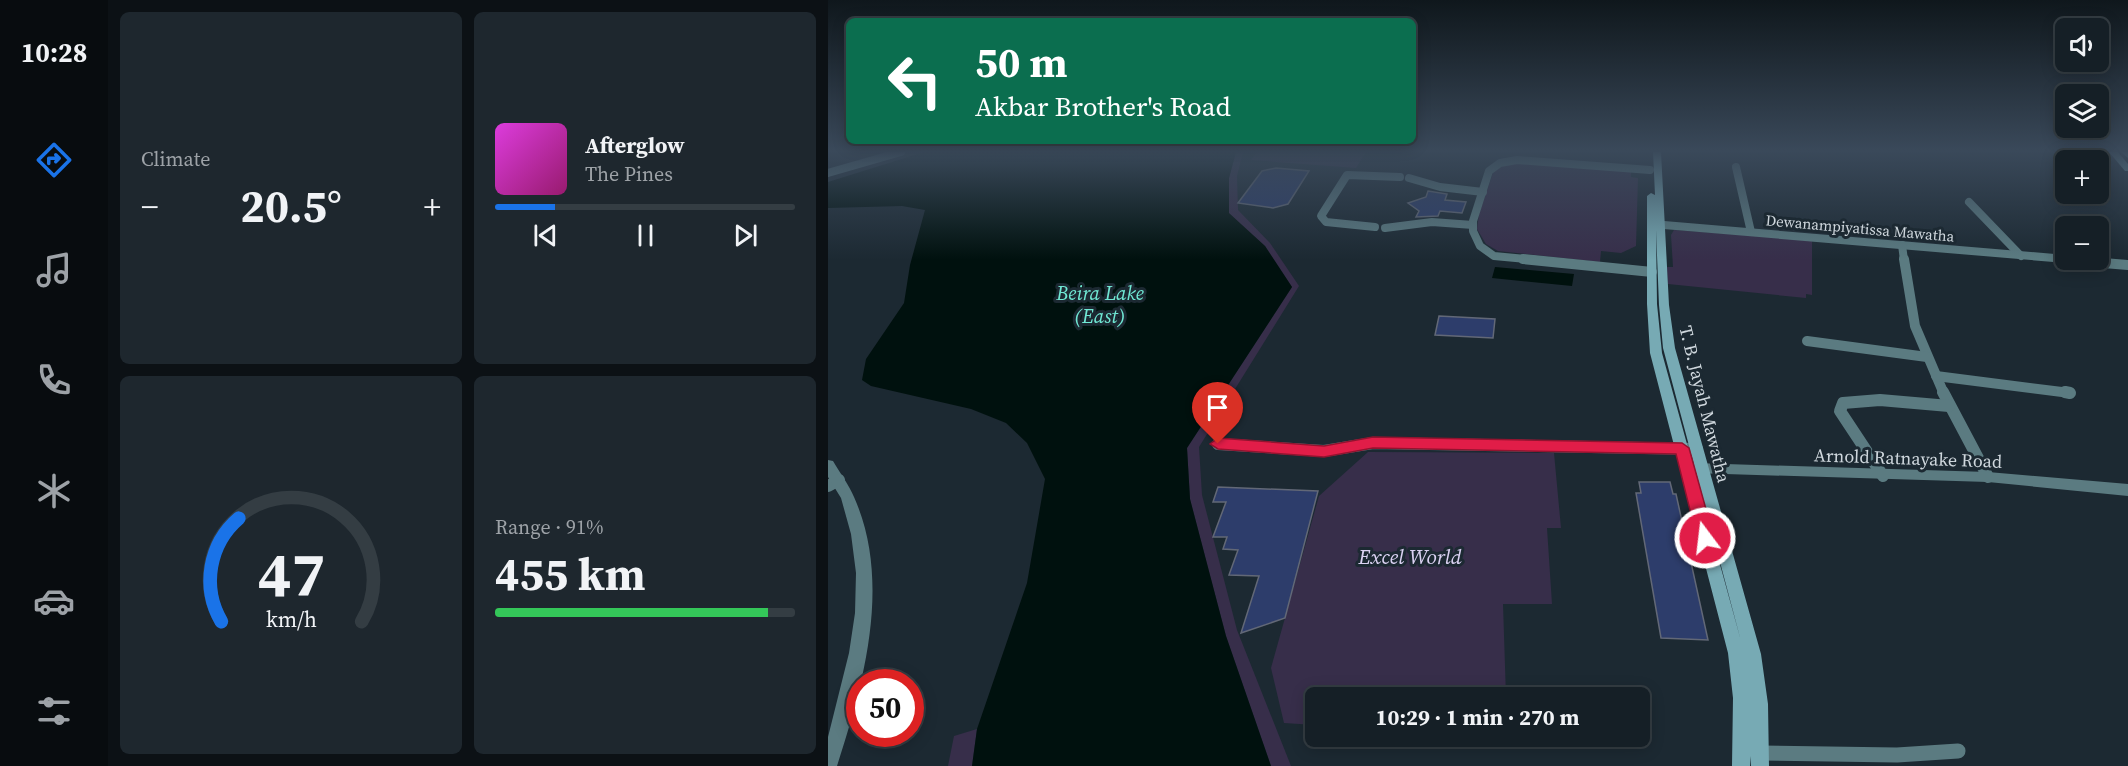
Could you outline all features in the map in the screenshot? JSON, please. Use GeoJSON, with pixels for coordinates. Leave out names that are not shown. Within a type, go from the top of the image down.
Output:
{"type":"FeatureCollection","features":[{"type":"Feature","properties":{"kind":"main road","name":"T. B. Jayah Mawatha"},"geometry":{"type":"LineString","coordinates":[[1652,188],[1669,348],[1753,654],[1757,681],[1760,760]]}},
{"type":"Feature","properties":{"kind":"main road","name":"T. B. Jayah Mawatha"},"geometry":{"type":"LineString","coordinates":[[1657,188],[1652,273],[1656,353],[1736,653],[1742,698],[1741,766]]}},
{"type":"Feature","properties":{"kind":"street"},"geometry":{"type":"LineString","coordinates":[[1339,188],[1321,216],[1326,222],[1375,227]]}},
{"type":"Feature","properties":{"kind":"street"},"geometry":{"type":"LineString","coordinates":[[1446,188],[1483,192]]}},
{"type":"Feature","properties":{"kind":"street"},"geometry":{"type":"LineString","coordinates":[[1485,188],[1473,225],[1480,246],[1494,256],[1652,273]]}},
{"type":"Feature","properties":{"kind":"street"},"geometry":{"type":"LineString","coordinates":[[1741,188],[1751,232]]}},
{"type":"Feature","properties":{"kind":"street"},"geometry":{"type":"LineString","coordinates":[[1970,202],[2021,256]]}},
{"type":"Feature","properties":{"kind":"street"},"geometry":{"type":"LineString","coordinates":[[1385,228],[1432,222],[1473,225]]}},
{"type":"Feature","properties":{"kind":"street","name":"Dewanampiyatissa Mawatha"},"geometry":{"type":"LineString","coordinates":[[1656,224],[2055,258]]}},
{"type":"Feature","properties":{"kind":"street"},"geometry":{"type":"LineString","coordinates":[[1902,245],[1915,326],[1949,406],[1988,477]]}},
{"type":"Feature","properties":{"kind":"street","name":"Dewanampiyatissa Mawatha"},"geometry":{"type":"LineString","coordinates":[[2109,263],[2128,265]]}},
{"type":"Feature","properties":{"kind":"street"},"geometry":{"type":"LineString","coordinates":[[1808,341],[1927,357]]}},
{"type":"Feature","properties":{"kind":"street"},"geometry":{"type":"LineString","coordinates":[[1936,376],[2070,393]]}},
{"type":"Feature","properties":{"kind":"street"},"geometry":{"type":"LineString","coordinates":[[1884,476],[1840,411],[1840,407],[1843,404],[1880,400],[1949,406]]}},
{"type":"Feature","properties":{"kind":"street"},"geometry":{"type":"LineString","coordinates":[[1218,444],[1324,451],[1373,443],[1697,449]]}},
{"type":"Feature","properties":{"kind":"street"},"geometry":{"type":"LineString","coordinates":[[828,465],[834,483],[851,504],[856,524],[863,581],[863,617],[859,659],[851,696],[828,766]]}},
{"type":"Feature","properties":{"kind":"street","name":"Arnold Ratnayake Road"},"geometry":{"type":"LineString","coordinates":[[1687,468],[1884,476],[1988,477],[2128,490]]}},
{"type":"Feature","properties":{"kind":"street"},"geometry":{"type":"LineString","coordinates":[[1760,760],[1958,751]]}},
{"type":"Feature","properties":{"kind":"green space"},"geometry":{"type":"Polygon","coordinates":[[[1229,188],[1237,188],[1238,210],[1270,243],[1299,286],[1199,447],[1202,495],[1237,630],[1291,766],[1271,766],[1226,636],[1190,499],[1187,448],[1292,287],[1265,246],[1229,214],[1229,188]]]}},
{"type":"Feature","properties":{"kind":"green space"},"geometry":{"type":"Polygon","coordinates":[[[1488,188],[1638,188],[1636,246],[1621,253],[1601,251],[1600,262],[1498,251],[1486,244],[1477,229],[1479,214],[1488,188]]]}},
{"type":"Feature","properties":{"kind":"green space"},"geometry":{"type":"Polygon","coordinates":[[[1674,230],[1812,240],[1812,295],[1806,294],[1806,298],[1668,284],[1667,267],[1673,267],[1671,235],[1674,230]]]}},
{"type":"Feature","properties":{"kind":"green space","name":"Excel World"},"geometry":{"type":"Polygon","coordinates":[[[1368,452],[1554,453],[1561,528],[1547,528],[1552,604],[1503,604],[1506,687],[1305,687],[1305,724],[1284,723],[1271,668],[1319,496],[1368,452]]]}},
{"type":"Feature","properties":{"kind":"green space"},"geometry":{"type":"Polygon","coordinates":[[[977,729],[972,766],[948,766],[954,736],[977,729]]]}},
{"type":"Feature","properties":{"kind":"water","name":"Beira Lake (East)"},"geometry":{"type":"Polygon","coordinates":[[[828,188],[1229,188],[1229,213],[1265,246],[1292,287],[1187,448],[1190,499],[1226,636],[1271,766],[972,766],[977,729],[1027,583],[1045,479],[1027,443],[1006,423],[971,409],[871,386],[862,380],[866,359],[904,303],[910,265],[925,210],[902,206],[828,208],[828,188]]]}},
{"type":"Feature","properties":{"kind":"water"},"geometry":{"type":"Polygon","coordinates":[[[1495,267],[1574,274],[1572,286],[1492,278],[1495,267]]]}},
{"type":"Feature","properties":{"kind":"building"},"geometry":{"type":"Polygon","coordinates":[[[1249,188],[1298,188],[1288,204],[1273,208],[1238,203],[1249,188]]]}},
{"type":"Feature","properties":{"kind":"building"},"geometry":{"type":"Polygon","coordinates":[[[1428,191],[1447,194],[1445,200],[1466,202],[1462,213],[1440,211],[1438,216],[1416,217],[1419,211],[1408,203],[1426,197],[1428,191]]]}},
{"type":"Feature","properties":{"kind":"building"},"geometry":{"type":"Polygon","coordinates":[[[1439,316],[1495,319],[1493,338],[1435,335],[1439,316]]]}},
{"type":"Feature","properties":{"kind":"building"},"geometry":{"type":"Polygon","coordinates":[[[1639,482],[1670,482],[1673,494],[1676,494],[1708,640],[1661,638],[1636,493],[1641,493],[1639,482]]]}},
{"type":"Feature","properties":{"kind":"building"},"geometry":{"type":"Polygon","coordinates":[[[1218,487],[1318,491],[1285,618],[1241,633],[1259,576],[1229,575],[1238,550],[1223,549],[1227,537],[1213,537],[1226,502],[1213,502],[1218,487]]]}},
{"type":"Feature","properties":{"kind":"route"},"geometry":{"type":"LineString","coordinates":[[1218,444],[1312,451],[1338,449],[1361,443],[1682,448],[1705,538]]}}]}
